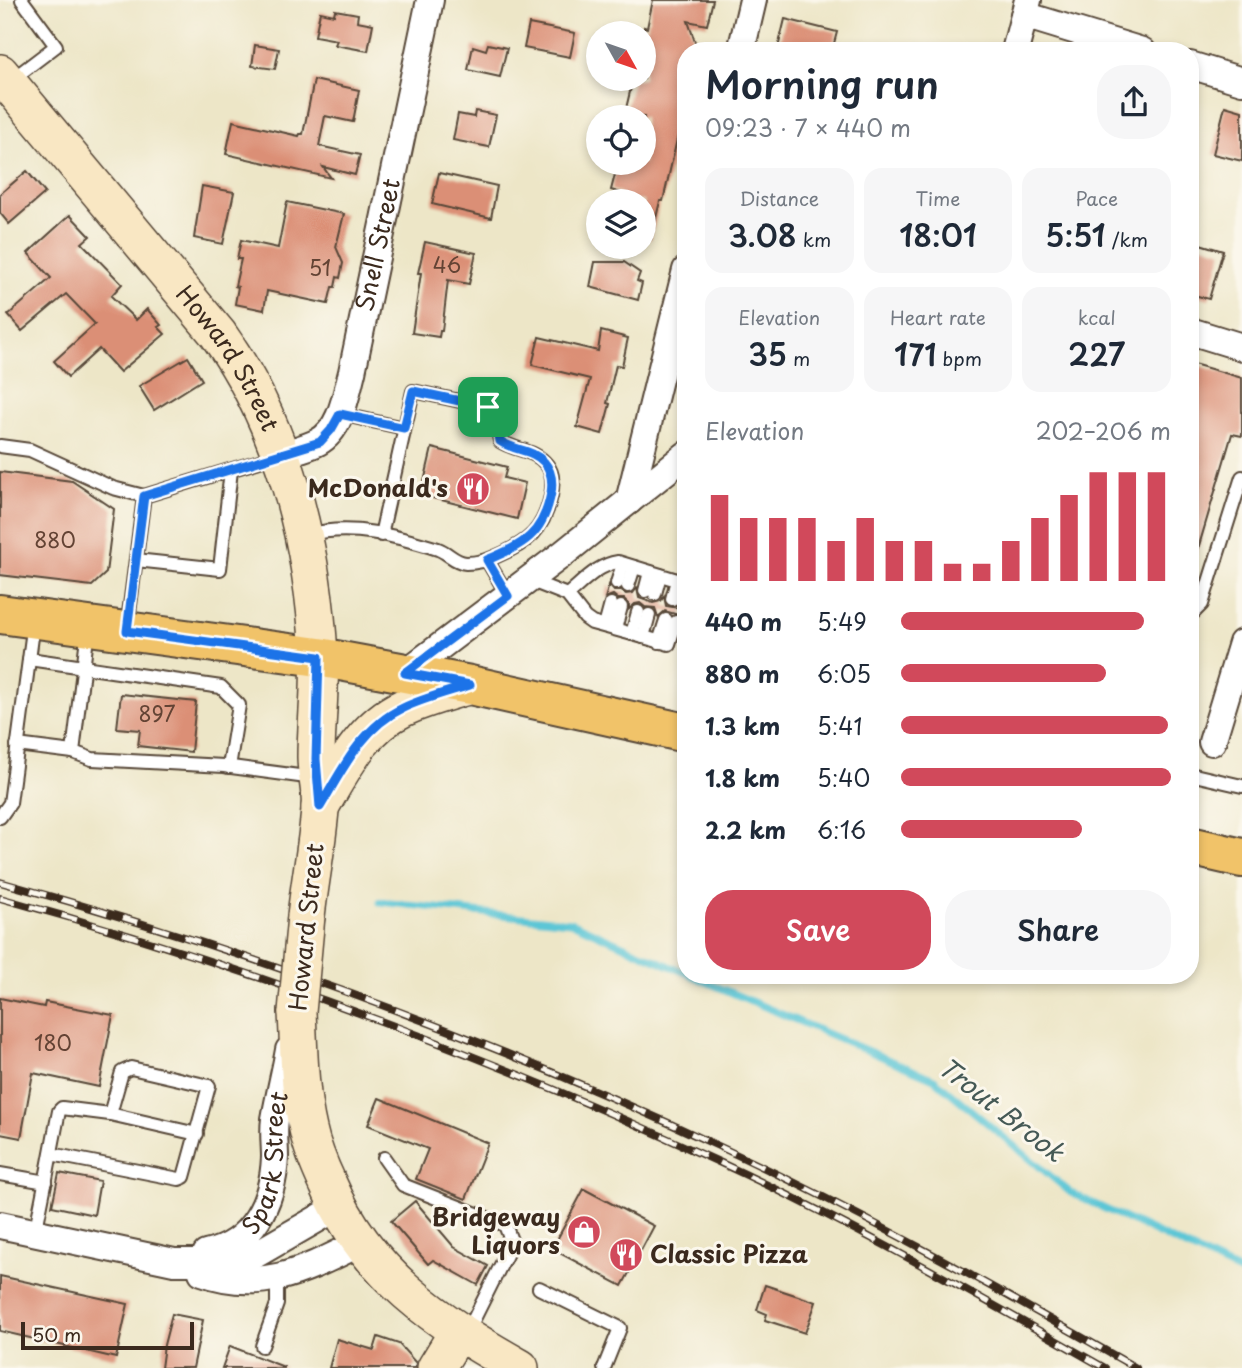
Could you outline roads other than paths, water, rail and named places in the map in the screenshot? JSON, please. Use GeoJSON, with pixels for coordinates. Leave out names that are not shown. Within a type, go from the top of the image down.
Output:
{"type":"FeatureCollection","features":[{"type":"Feature","properties":{"kind":"main road","name":"Howard Street"},"geometry":{"type":"LineString","coordinates":[[4,78],[226,345],[253,388],[280,455],[304,536],[316,611],[319,657],[316,759],[319,793],[297,1013],[301,1089],[308,1131],[338,1207],[360,1244],[416,1302],[462,1334],[520,1368]]}},
{"type":"Feature","properties":{"kind":"main road"},"geometry":{"type":"LineString","coordinates":[[17,617],[319,657],[470,685],[677,731]]}},
{"type":"Feature","properties":{"kind":"main road"},"geometry":{"type":"LineString","coordinates":[[319,793],[371,731],[402,709],[470,685]]}},
{"type":"Feature","properties":{"kind":"main road"},"geometry":{"type":"LineString","coordinates":[[1199,848],[1242,858]]}},
{"type":"Feature","properties":{"kind":"main road"},"geometry":{"type":"LineString","coordinates":[[436,1368],[462,1334]]}},
{"type":"Feature","properties":{"kind":"street","name":"Snell Street"},"geometry":{"type":"LineString","coordinates":[[280,455],[320,442],[340,414],[352,372],[430,0]]}},
{"type":"Feature","properties":{"kind":"street"},"geometry":{"type":"LineString","coordinates":[[743,42],[753,0]]}},
{"type":"Feature","properties":{"kind":"street"},"geometry":{"type":"LineString","coordinates":[[1017,42],[1026,8],[1118,42]]}},
{"type":"Feature","properties":{"kind":"street"},"geometry":{"type":"LineString","coordinates":[[1199,68],[1242,81]]}},
{"type":"Feature","properties":{"kind":"street"},"geometry":{"type":"LineString","coordinates":[[629,501],[677,306]]}},
{"type":"Feature","properties":{"kind":"street"},"geometry":{"type":"LineString","coordinates":[[1199,334],[1242,347]]}},
{"type":"Feature","properties":{"kind":"street"},"geometry":{"type":"LineString","coordinates":[[405,673],[629,501],[677,468]]}},
{"type":"Feature","properties":{"kind":"street"},"geometry":{"type":"LineString","coordinates":[[1212,742],[1242,643]]}},
{"type":"Feature","properties":{"kind":"street","name":"Spark Street"},"geometry":{"type":"LineString","coordinates":[[174,1262],[216,1252],[239,1241],[255,1224],[266,1206],[272,1181],[275,1121],[297,1013]]}},
{"type":"Feature","properties":{"kind":"street","name":"Spark Street"},"geometry":{"type":"LineString","coordinates":[[174,1262],[225,1262],[253,1256],[338,1207]]}},
{"type":"Feature","properties":{"kind":"street","name":"Spark Street"},"geometry":{"type":"LineString","coordinates":[[0,1225],[174,1262],[214,1276],[254,1281],[277,1279],[360,1244]]}},
{"type":"Feature","properties":{"kind":"lane"},"geometry":{"type":"LineString","coordinates":[[4,78],[56,46],[22,0]]}},
{"type":"Feature","properties":{"kind":"lane"},"geometry":{"type":"LineString","coordinates":[[304,536],[328,529],[351,529],[442,550],[456,561],[469,563],[487,560],[522,544],[539,527],[545,517],[553,480],[546,464],[531,453],[507,446],[500,441],[496,418],[488,407],[413,391],[381,535]]}},
{"type":"Feature","properties":{"kind":"lane"},"geometry":{"type":"LineString","coordinates":[[340,414],[404,428]]}},
{"type":"Feature","properties":{"kind":"lane"},"geometry":{"type":"LineString","coordinates":[[0,446],[30,450],[113,488],[144,496],[280,455]]}},
{"type":"Feature","properties":{"kind":"lane"},"geometry":{"type":"LineString","coordinates":[[136,560],[220,569],[230,470]]}},
{"type":"Feature","properties":{"kind":"lane"},"geometry":{"type":"LineString","coordinates":[[1199,607],[1242,477]]}},
{"type":"Feature","properties":{"kind":"lane"},"geometry":{"type":"LineString","coordinates":[[127,631],[144,496]]}},
{"type":"Feature","properties":{"kind":"lane"},"geometry":{"type":"LineString","coordinates":[[487,560],[518,588],[567,595],[592,623],[664,643],[671,621]]}},
{"type":"Feature","properties":{"kind":"lane"},"geometry":{"type":"LineString","coordinates":[[567,595],[601,567],[610,563],[628,565],[677,580]]}},
{"type":"Feature","properties":{"kind":"lane"},"geometry":{"type":"LineString","coordinates":[[622,584],[628,565]]}},
{"type":"Feature","properties":{"kind":"lane"},"geometry":{"type":"LineString","coordinates":[[650,592],[655,573]]}},
{"type":"Feature","properties":{"kind":"lane"},"geometry":{"type":"LineString","coordinates":[[610,628],[616,605]]}},
{"type":"Feature","properties":{"kind":"lane"},"geometry":{"type":"LineString","coordinates":[[637,635],[644,613]]}},
{"type":"Feature","properties":{"kind":"lane"},"geometry":{"type":"LineString","coordinates":[[0,817],[10,803],[29,659],[17,617]]}},
{"type":"Feature","properties":{"kind":"lane"},"geometry":{"type":"LineString","coordinates":[[73,752],[88,626]]}},
{"type":"Feature","properties":{"kind":"lane"},"geometry":{"type":"LineString","coordinates":[[29,659],[221,687],[239,705],[229,767]]}},
{"type":"Feature","properties":{"kind":"lane"},"geometry":{"type":"LineString","coordinates":[[17,745],[73,752],[92,759],[229,767],[319,793]]}},
{"type":"Feature","properties":{"kind":"lane"},"geometry":{"type":"LineString","coordinates":[[1199,776],[1242,786]]}},
{"type":"Feature","properties":{"kind":"lane"},"geometry":{"type":"LineString","coordinates":[[51,1154],[179,1179],[187,1174],[209,1089],[207,1083],[131,1068],[122,1072],[110,1114]]}},
{"type":"Feature","properties":{"kind":"lane"},"geometry":{"type":"LineString","coordinates":[[35,1233],[60,1111],[64,1107],[110,1114],[197,1134]]}},
{"type":"Feature","properties":{"kind":"lane"},"geometry":{"type":"LineString","coordinates":[[384,1158],[403,1185],[505,1225],[512,1243],[502,1267],[462,1334]]}},
{"type":"Feature","properties":{"kind":"lane"},"geometry":{"type":"LineString","coordinates":[[0,1174],[46,1182]]}},
{"type":"Feature","properties":{"kind":"lane"},"geometry":{"type":"LineString","coordinates":[[261,1346],[277,1304],[277,1279]]}},
{"type":"Feature","properties":{"kind":"lane"},"geometry":{"type":"LineString","coordinates":[[539,1288],[620,1328],[604,1368]]}},
{"type":"Feature","properties":{"kind":"waterway","name":"Trout Brook"},"geometry":{"type":"LineString","coordinates":[[380,902],[570,922],[677,969]]}},
{"type":"Feature","properties":{"kind":"waterway","name":"Trout Brook"},"geometry":{"type":"LineString","coordinates":[[711,984],[934,1079],[1071,1193],[1242,1273]]}},
{"type":"Feature","properties":{"kind":"railway"},"geometry":{"type":"LineString","coordinates":[[0,882],[279,968],[461,1035],[640,1110],[884,1228],[1136,1368]]}},
{"type":"Feature","properties":{"kind":"railway"},"geometry":{"type":"LineString","coordinates":[[0,898],[93,924],[276,983],[456,1050],[633,1123],[819,1211],[1105,1368]]}},
{"type":"Feature","properties":{"kind":"place","name":"McDonald's"},"geometry":{"type":"Point","coordinates":[473,489]}},
{"type":"Feature","properties":{"kind":"place","name":"Bridgeway Liquors"},"geometry":{"type":"Point","coordinates":[584,1232]}},
{"type":"Feature","properties":{"kind":"place","name":"Classic Pizza"},"geometry":{"type":"Point","coordinates":[626,1255]}}]}
